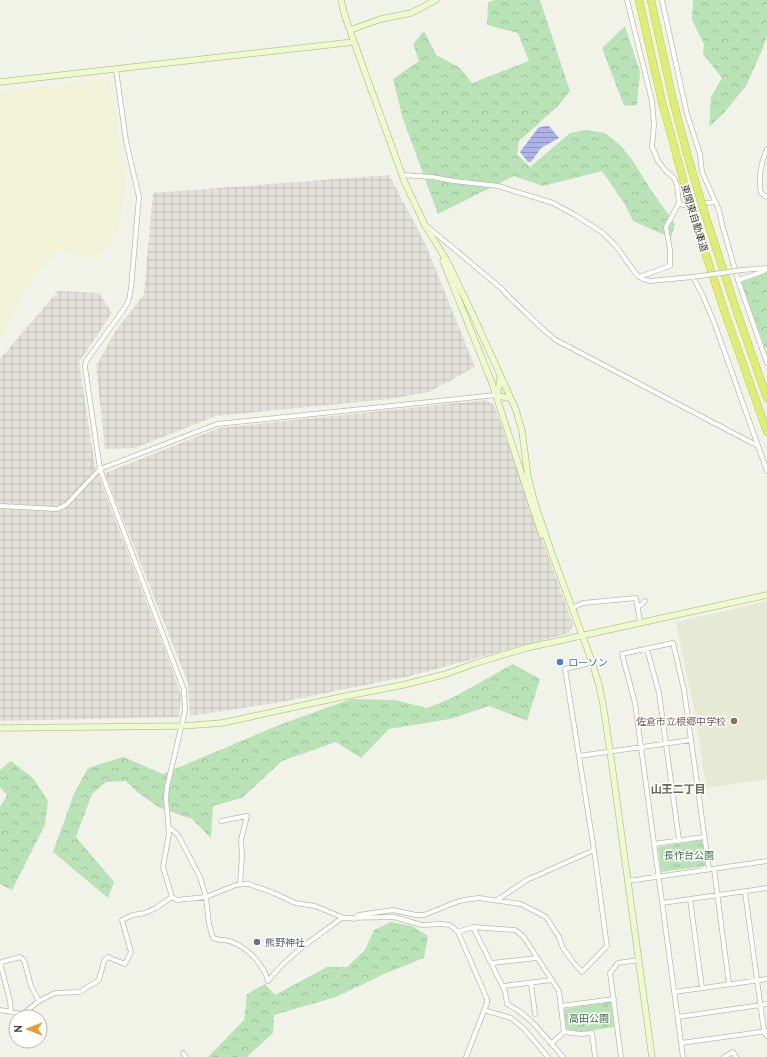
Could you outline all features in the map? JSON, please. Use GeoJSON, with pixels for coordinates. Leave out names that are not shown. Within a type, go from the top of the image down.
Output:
{"type":"FeatureCollection","features":[{"type":"Feature","properties":{"kind":"highway","name":"東関東自動車道"},"geometry":{"type":"LineString","coordinates":[[639,0],[662,102],[691,209],[767,432]]}},
{"type":"Feature","properties":{"kind":"highway","name":"東関東自動車道"},"geometry":{"type":"LineString","coordinates":[[651,0],[673,100],[688,157],[736,309],[767,398]]}},
{"type":"Feature","properties":{"kind":"street"},"geometry":{"type":"LineString","coordinates":[[341,0],[354,42],[402,175],[425,225],[447,261],[470,308],[516,410],[522,431],[528,477],[551,551],[599,684],[610,751],[652,1057]]}},
{"type":"Feature","properties":{"kind":"street"},"geometry":{"type":"LineString","coordinates":[[350,30],[380,19],[411,13],[436,0]]}},
{"type":"Feature","properties":{"kind":"street"},"geometry":{"type":"LineString","coordinates":[[627,0],[652,101],[654,125],[652,147],[658,161],[674,178],[679,203],[666,227],[670,250],[670,266],[639,277]]}},
{"type":"Feature","properties":{"kind":"street"},"geometry":{"type":"LineString","coordinates":[[662,0],[687,114],[700,154],[702,172],[716,202],[738,280],[767,363]]}},
{"type":"Feature","properties":{"kind":"street"},"geometry":{"type":"LineString","coordinates":[[0,82],[354,42]]}},
{"type":"Feature","properties":{"kind":"street"},"geometry":{"type":"LineString","coordinates":[[116,69],[126,141],[139,197],[131,288],[129,300],[124,309],[86,362],[85,367],[100,469],[182,682],[186,698],[185,712],[167,787],[166,798],[169,834],[163,867],[172,897],[177,900],[206,897],[240,884],[249,884],[274,893],[295,903],[315,906],[342,918],[354,919],[394,917],[422,925],[450,925],[458,932],[487,999],[487,1003],[466,1057]]}},
{"type":"Feature","properties":{"kind":"street"},"geometry":{"type":"LineString","coordinates":[[767,149],[762,160],[759,186],[761,193],[767,197]]}},
{"type":"Feature","properties":{"kind":"street"},"geometry":{"type":"LineString","coordinates":[[402,175],[432,176],[454,181],[498,186],[553,203],[603,233],[616,246],[636,274],[639,277],[650,281],[742,270],[767,269]]}},
{"type":"Feature","properties":{"kind":"street"},"geometry":{"type":"LineString","coordinates":[[679,203],[683,205],[716,202]]}},
{"type":"Feature","properties":{"kind":"street"},"geometry":{"type":"LineString","coordinates":[[425,225],[502,289],[509,298],[524,310],[544,332],[556,340],[758,446]]}},
{"type":"Feature","properties":{"kind":"street"},"geometry":{"type":"LineString","coordinates":[[435,241],[496,395],[544,541],[551,551]]}},
{"type":"Feature","properties":{"kind":"street"},"geometry":{"type":"LineString","coordinates":[[738,280],[767,269]]}},
{"type":"Feature","properties":{"kind":"street"},"geometry":{"type":"LineString","coordinates":[[693,277],[715,325],[767,471]]}},
{"type":"Feature","properties":{"kind":"street"},"geometry":{"type":"LineString","coordinates":[[496,395],[499,387],[500,375]]}},
{"type":"Feature","properties":{"kind":"street"},"geometry":{"type":"LineString","coordinates":[[0,506],[62,508],[100,469],[217,424],[496,395],[511,399]]}},
{"type":"Feature","properties":{"kind":"street"},"geometry":{"type":"LineString","coordinates":[[0,728],[182,726],[222,723],[341,697],[403,686],[446,674],[476,662],[502,655],[582,635],[767,595]]}},
{"type":"Feature","properties":{"kind":"street"},"geometry":{"type":"LineString","coordinates":[[572,608],[584,603],[636,598],[640,622]]}},
{"type":"Feature","properties":{"kind":"street"},"geometry":{"type":"LineString","coordinates":[[638,606],[641,606],[645,601]]}},
{"type":"Feature","properties":{"kind":"street"},"geometry":{"type":"LineString","coordinates":[[683,1057],[635,703],[622,654],[673,643],[684,690],[704,837],[717,895],[729,984]]}},
{"type":"Feature","properties":{"kind":"street"},"geometry":{"type":"LineString","coordinates":[[647,649],[659,693],[679,840]]}},
{"type":"Feature","properties":{"kind":"street"},"geometry":{"type":"LineString","coordinates":[[354,919],[359,915],[393,910],[416,915],[424,915],[471,898],[497,900],[521,904],[546,917],[559,937],[563,948],[582,972],[607,946],[594,850],[565,669],[587,664]]}},
{"type":"Feature","properties":{"kind":"street"},"geometry":{"type":"LineString","coordinates":[[579,756],[691,740]]}},
{"type":"Feature","properties":{"kind":"street"},"geometry":{"type":"LineString","coordinates":[[221,822],[247,816],[241,840],[242,856],[240,884]]}},
{"type":"Feature","properties":{"kind":"street"},"geometry":{"type":"LineString","coordinates":[[169,826],[178,835],[200,877],[206,897],[209,924],[213,938],[231,941],[242,947],[263,969],[268,981],[276,970],[289,958],[342,918]]}},
{"type":"Feature","properties":{"kind":"street"},"geometry":{"type":"LineString","coordinates":[[654,844],[704,837]]}},
{"type":"Feature","properties":{"kind":"street"},"geometry":{"type":"LineString","coordinates":[[497,900],[527,880],[594,850]]}},
{"type":"Feature","properties":{"kind":"street"},"geometry":{"type":"LineString","coordinates":[[628,880],[767,861]]}},
{"type":"Feature","properties":{"kind":"street"},"geometry":{"type":"LineString","coordinates":[[662,903],[767,888]]}},
{"type":"Feature","properties":{"kind":"street"},"geometry":{"type":"LineString","coordinates":[[744,892],[760,1005],[767,1036]]}},
{"type":"Feature","properties":{"kind":"street"},"geometry":{"type":"LineString","coordinates":[[29,1009],[39,1001],[55,993],[80,992],[99,980],[104,961],[108,957],[125,964],[131,952],[122,920],[156,908],[172,897]]}},
{"type":"Feature","properties":{"kind":"street"},"geometry":{"type":"LineString","coordinates":[[690,899],[702,988]]}},
{"type":"Feature","properties":{"kind":"street"},"geometry":{"type":"LineString","coordinates":[[458,932],[473,927],[515,930],[523,936],[559,991],[564,1032]]}},
{"type":"Feature","properties":{"kind":"street"},"geometry":{"type":"LineString","coordinates":[[473,927],[503,986],[507,1004],[517,1009],[529,1019],[563,1057]]}},
{"type":"Feature","properties":{"kind":"street"},"geometry":{"type":"LineString","coordinates":[[11,1009],[1,966],[2,962],[20,956],[24,960],[31,986],[39,1001]]}},
{"type":"Feature","properties":{"kind":"street"},"geometry":{"type":"LineString","coordinates":[[492,963],[537,958]]}},
{"type":"Feature","properties":{"kind":"street"},"geometry":{"type":"LineString","coordinates":[[621,1057],[610,973],[618,963],[639,960]]}},
{"type":"Feature","properties":{"kind":"street"},"geometry":{"type":"LineString","coordinates":[[674,992],[767,979]]}},
{"type":"Feature","properties":{"kind":"street"},"geometry":{"type":"LineString","coordinates":[[503,986],[552,980]]}},
{"type":"Feature","properties":{"kind":"street"},"geometry":{"type":"LineString","coordinates":[[531,983],[535,1014]]}},
{"type":"Feature","properties":{"kind":"street"},"geometry":{"type":"LineString","coordinates":[[561,1006],[614,999]]}},
{"type":"Feature","properties":{"kind":"street"},"geometry":{"type":"LineString","coordinates":[[678,1016],[767,1004]]}},
{"type":"Feature","properties":{"kind":"street"},"geometry":{"type":"LineString","coordinates":[[484,1010],[511,1018],[524,1029],[548,1057]]}},
{"type":"Feature","properties":{"kind":"street"},"geometry":{"type":"LineString","coordinates":[[681,1043],[765,1031]]}},
{"type":"Feature","properties":{"kind":"street"},"geometry":{"type":"LineString","coordinates":[[551,1044],[564,1032]]}},
{"type":"Feature","properties":{"kind":"street"},"geometry":{"type":"LineString","coordinates":[[564,1032],[574,1034],[592,1033],[595,1057]]}},
{"type":"Feature","properties":{"kind":"street"},"geometry":{"type":"LineString","coordinates":[[724,1057],[733,1052],[736,1057]]}},
{"type":"Feature","properties":{"kind":"shaded area"},"geometry":{"type":"Polygon","coordinates":[[[110,78],[126,180],[119,230],[97,259],[59,250],[31,280],[0,340],[0,92],[110,78]]]}},
{"type":"Feature","properties":{"kind":"shaded area"},"geometry":{"type":"Polygon","coordinates":[[[389,175],[425,243],[475,367],[429,392],[389,399],[216,416],[135,448],[105,449],[96,366],[115,332],[144,294],[153,193],[389,175]]]}},
{"type":"Feature","properties":{"kind":"shaded area"},"geometry":{"type":"Polygon","coordinates":[[[58,291],[99,293],[112,313],[79,362],[95,467],[181,695],[179,717],[0,721],[0,359],[58,291]]]}},
{"type":"Feature","properties":{"kind":"shaded area"},"geometry":{"type":"Polygon","coordinates":[[[486,400],[494,405],[573,625],[569,633],[410,676],[276,703],[190,716],[188,683],[105,473],[219,428],[486,400]]]}},
{"type":"Feature","properties":{"kind":"shaded area"},"geometry":{"type":"Polygon","coordinates":[[[767,601],[767,779],[706,788],[696,720],[676,622],[767,601]]]}},
{"type":"Feature","properties":{"kind":"green space"},"geometry":{"type":"Polygon","coordinates":[[[495,0],[540,0],[570,91],[558,106],[519,141],[517,154],[530,167],[570,133],[586,130],[605,133],[621,146],[633,161],[675,224],[671,238],[633,221],[624,203],[602,171],[543,186],[514,176],[438,214],[403,119],[393,79],[419,61],[413,44],[424,31],[436,55],[460,68],[472,83],[529,61],[518,33],[487,25],[488,2],[495,0]]]}},
{"type":"Feature","properties":{"kind":"green space"},"geometry":{"type":"Polygon","coordinates":[[[693,0],[767,0],[767,36],[746,86],[723,114],[709,127],[711,97],[722,78],[703,54],[704,44],[692,20],[693,0]]]}},
{"type":"Feature","properties":{"kind":"green space"},"geometry":{"type":"Polygon","coordinates":[[[625,26],[640,72],[637,105],[624,106],[602,48],[625,26]]]}},
{"type":"Feature","properties":{"kind":"green space"},"geometry":{"type":"Polygon","coordinates":[[[767,273],[767,348],[765,348],[741,282],[767,273]]]}},
{"type":"Feature","properties":{"kind":"green space"},"geometry":{"type":"Polygon","coordinates":[[[513,664],[540,679],[527,721],[489,706],[450,719],[389,729],[361,758],[336,742],[282,761],[242,798],[213,806],[211,838],[192,819],[160,808],[137,792],[126,781],[106,782],[92,794],[76,837],[114,882],[108,898],[53,852],[74,794],[88,768],[123,757],[163,774],[279,725],[351,699],[395,700],[427,708],[452,698],[513,664]]]}},
{"type":"Feature","properties":{"kind":"green space"},"geometry":{"type":"Polygon","coordinates":[[[11,761],[33,778],[48,801],[45,825],[12,890],[0,884],[0,807],[7,795],[0,787],[0,770],[11,761]]]}},
{"type":"Feature","properties":{"kind":"green space","name":"長作台公園"},"geometry":{"type":"Polygon","coordinates":[[[702,840],[706,866],[661,872],[658,847],[702,840]]]}},
{"type":"Feature","properties":{"kind":"green space"},"geometry":{"type":"Polygon","coordinates":[[[391,922],[412,926],[428,936],[424,958],[384,974],[336,997],[274,1015],[273,1033],[247,1057],[208,1057],[244,1020],[247,994],[265,984],[275,995],[327,967],[347,967],[365,950],[374,930],[391,922]]]}},
{"type":"Feature","properties":{"kind":"green space","name":"高田公園"},"geometry":{"type":"Polygon","coordinates":[[[611,1002],[614,1027],[582,1032],[568,1031],[566,1029],[564,1009],[611,1002]]]}},
{"type":"Feature","properties":{"kind":"water"},"geometry":{"type":"Polygon","coordinates":[[[549,126],[559,138],[541,148],[531,162],[528,162],[520,152],[538,128],[549,126]]]}},
{"type":"Feature","properties":{"kind":"place","name":"ローソン"},"geometry":{"type":"Point","coordinates":[560,662]}},
{"type":"Feature","properties":{"kind":"place","name":"佐倉市立根郷中学校"},"geometry":{"type":"Point","coordinates":[734,721]}},
{"type":"Feature","properties":{"kind":"place","name":"熊野神社"},"geometry":{"type":"Point","coordinates":[257,942]}},
{"type":"Feature","properties":{"kind":"district","name":"山王二丁目"},"geometry":{"type":"Point","coordinates":[678,789]}}]}
